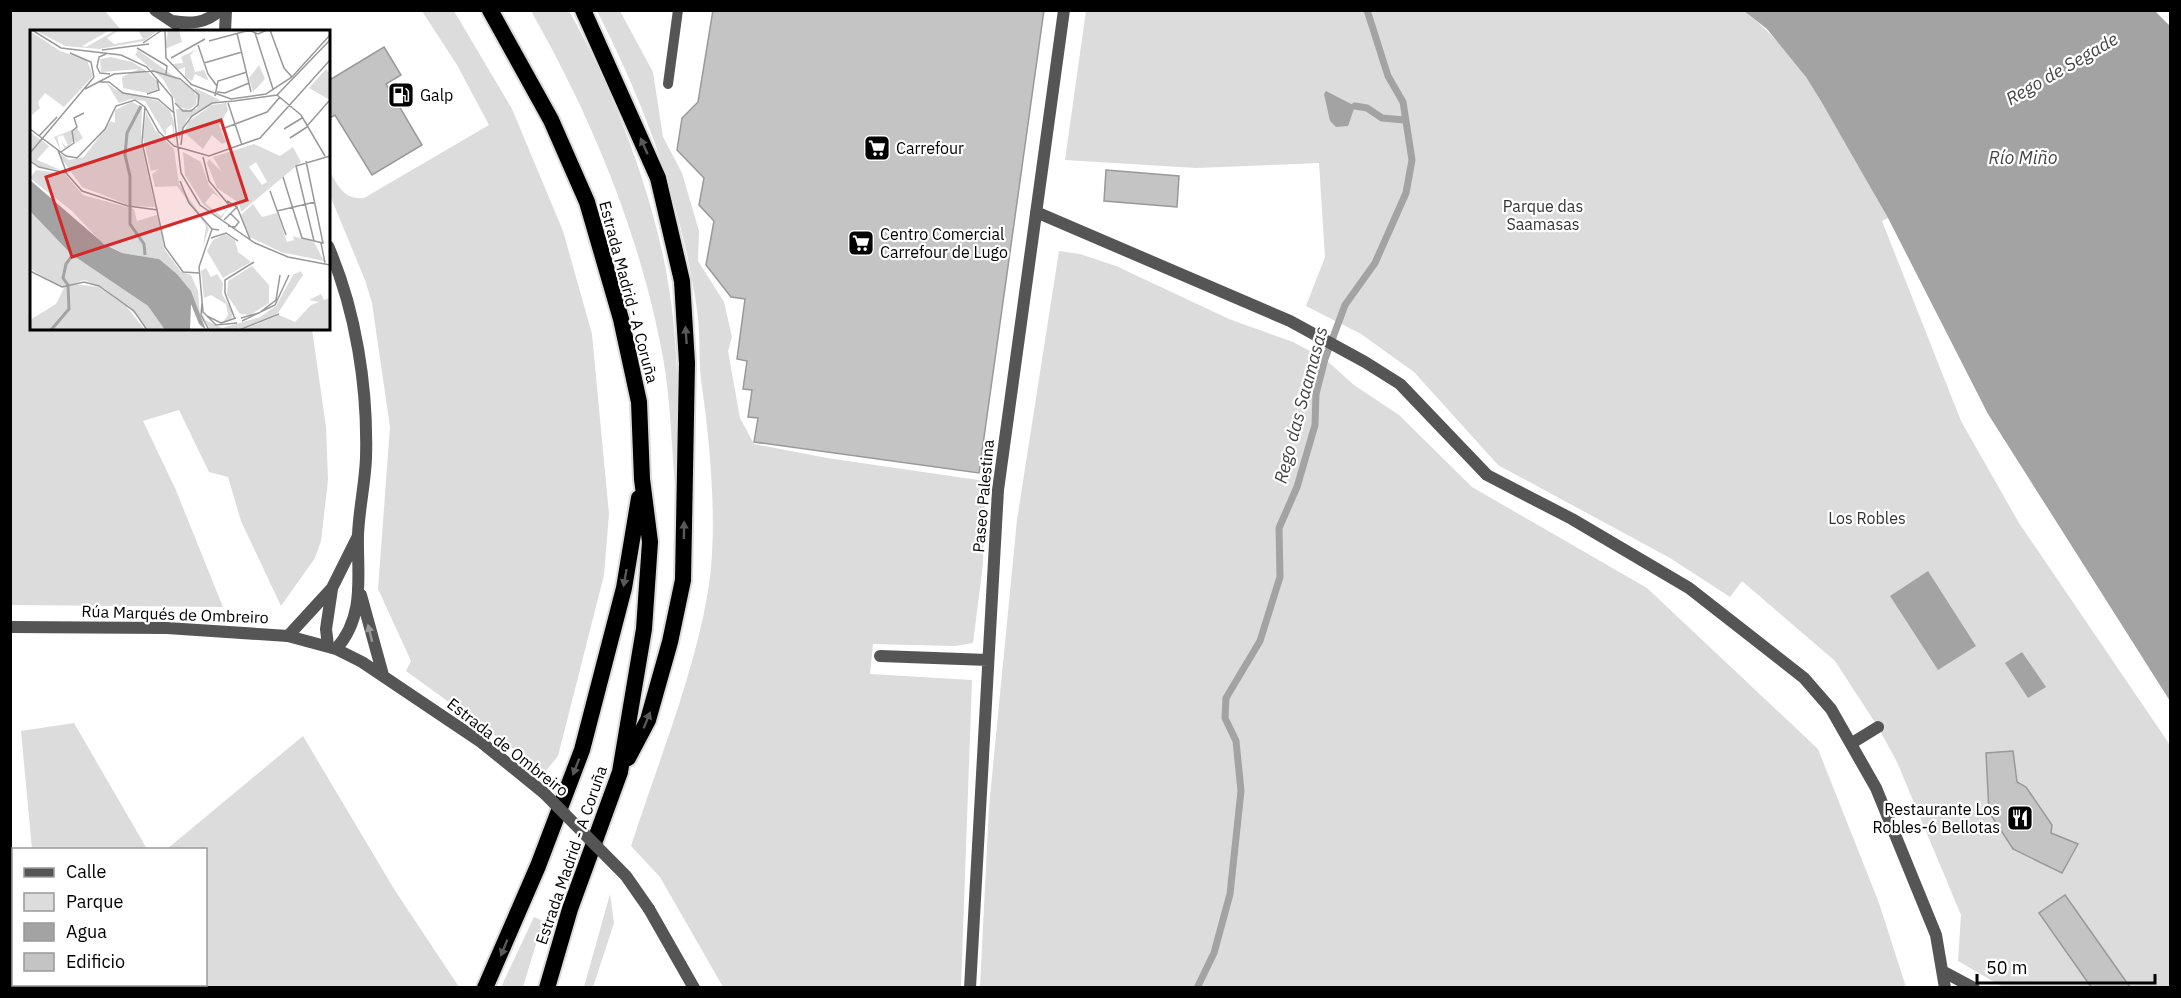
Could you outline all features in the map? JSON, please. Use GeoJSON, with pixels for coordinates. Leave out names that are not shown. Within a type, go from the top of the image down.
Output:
{"type":"FeatureCollection","features":[{"type":"Feature","properties":{"kind":"highway","name":"Estrada Madrid - A Coruña"},"geometry":{"type":"LineString","coordinates":[[490,10],[551,120],[587,202],[621,319],[639,402],[642,479],[650,542],[644,629],[620,772],[570,909],[547,987]]}},
{"type":"Feature","properties":{"kind":"highway"},"geometry":{"type":"LineString","coordinates":[[583,10],[658,178],[682,281],[687,363],[683,580],[670,642],[648,720],[620,772]]}},
{"type":"Feature","properties":{"kind":"highway"},"geometry":{"type":"LineString","coordinates":[[485,987],[538,866],[582,750],[624,588],[642,479]]}},
{"type":"Feature","properties":{"kind":"street"},"geometry":{"type":"LineString","coordinates":[[155,10],[184,30]]}},
{"type":"Feature","properties":{"kind":"street"},"geometry":{"type":"LineString","coordinates":[[172,21],[187,24],[202,21],[220,10]]}},
{"type":"Feature","properties":{"kind":"street"},"geometry":{"type":"LineString","coordinates":[[225,30],[226,10]]}},
{"type":"Feature","properties":{"kind":"street","name":"Paseo Palestina"},"geometry":{"type":"LineString","coordinates":[[970,987],[998,490],[1064,10]]}},
{"type":"Feature","properties":{"kind":"street"},"geometry":{"type":"LineString","coordinates":[[1036,212],[1290,321],[1365,362],[1400,384],[1487,475],[1572,519],[1689,588],[1804,678],[1831,709],[1852,742],[1898,837],[1936,936],[1945,987]]}},
{"type":"Feature","properties":{"kind":"street"},"geometry":{"type":"LineString","coordinates":[[330,252],[348,301],[366,415],[364,477],[358,535],[360,590],[383,675]]}},
{"type":"Feature","properties":{"kind":"street"},"geometry":{"type":"LineString","coordinates":[[288,636],[332,588],[358,535]]}},
{"type":"Feature","properties":{"kind":"street"},"geometry":{"type":"LineString","coordinates":[[332,588],[326,629],[332,647],[347,637],[360,590]]}},
{"type":"Feature","properties":{"kind":"street","name":"Rúa Marqués de Ombreiro"},"geometry":{"type":"LineString","coordinates":[[10,627],[167,628],[288,636],[332,647]]}},
{"type":"Feature","properties":{"kind":"street","name":"Estrada de Ombreiro"},"geometry":{"type":"LineString","coordinates":[[332,647],[383,675],[481,742],[544,793],[626,876],[649,909],[694,987]]}},
{"type":"Feature","properties":{"kind":"street"},"geometry":{"type":"LineString","coordinates":[[880,656],[988,660]]}},
{"type":"Feature","properties":{"kind":"street"},"geometry":{"type":"LineString","coordinates":[[1852,742],[1878,728]]}},
{"type":"Feature","properties":{"kind":"street"},"geometry":{"type":"LineString","coordinates":[[1944,972],[1974,987]]}},
{"type":"Feature","properties":{"kind":"lane"},"geometry":{"type":"LineString","coordinates":[[668,84],[678,10]]}},
{"type":"Feature","properties":{"kind":"green space"},"geometry":{"type":"Polygon","coordinates":[[[11,10],[105,11],[121,30],[30,30],[30,330],[312,330],[326,427],[328,480],[321,541],[315,558],[281,606],[241,521],[228,477],[209,472],[179,410],[143,421],[175,488],[223,607],[11,605],[11,10]]]}},
{"type":"Feature","properties":{"kind":"green space"},"geometry":{"type":"Polygon","coordinates":[[[422,11],[454,11],[512,109],[563,231],[592,334],[609,514],[604,575],[558,756],[545,772],[406,671],[411,661],[378,589],[390,427],[372,303],[365,280],[330,195],[330,172],[342,191],[351,197],[364,198],[489,125],[457,65],[422,11]]]}},
{"type":"Feature","properties":{"kind":"green space"},"geometry":{"type":"Polygon","coordinates":[[[531,11],[569,11],[617,110],[631,145],[654,218],[663,253],[673,314],[677,392],[676,497],[664,361],[638,255],[609,171],[573,90],[531,11]]]}},
{"type":"Feature","properties":{"kind":"green space"},"geometry":{"type":"Polygon","coordinates":[[[597,11],[620,11],[653,72],[663,137],[682,173],[699,231],[698,261],[724,302],[732,337],[728,351],[740,418],[754,444],[827,458],[985,481],[983,564],[973,643],[955,646],[873,644],[870,674],[972,680],[961,987],[723,987],[660,877],[631,846],[677,712],[697,644],[710,577],[713,507],[698,319],[682,232],[646,119],[597,11]]]}},
{"type":"Feature","properties":{"kind":"green space"},"geometry":{"type":"Polygon","coordinates":[[[1086,11],[1744,11],[1768,32],[1789,55],[1826,107],[1888,218],[1882,221],[1961,421],[2019,523],[2170,745],[2170,987],[2003,987],[1958,961],[1961,915],[1897,762],[1878,727],[1835,661],[1742,581],[1730,597],[1670,558],[1498,465],[1414,372],[1361,334],[1306,306],[1325,257],[1319,163],[1196,168],[1065,160],[1086,11]]]}},
{"type":"Feature","properties":{"kind":"green space"},"geometry":{"type":"Polygon","coordinates":[[[1059,251],[1080,254],[1116,266],[1229,319],[1293,342],[1325,359],[1354,385],[1399,415],[1472,487],[1647,588],[1818,749],[1879,903],[1906,987],[980,987],[989,807],[1017,520],[1059,251]]]}},
{"type":"Feature","properties":{"kind":"green space"},"geometry":{"type":"Polygon","coordinates":[[[74,723],[146,848],[32,848],[21,731],[74,723]]]}},
{"type":"Feature","properties":{"kind":"green space"},"geometry":{"type":"Polygon","coordinates":[[[303,736],[394,889],[459,987],[11,987],[12,983],[12,986],[207,986],[207,848],[168,848],[303,736]]]}},
{"type":"Feature","properties":{"kind":"green space"},"geometry":{"type":"Polygon","coordinates":[[[610,894],[614,923],[593,987],[584,987],[610,894]]]}},
{"type":"Feature","properties":{"kind":"green space"},"geometry":{"type":"Polygon","coordinates":[[[534,917],[543,921],[523,987],[501,987],[534,917]]]}},
{"type":"Feature","properties":{"kind":"water","name":"Río Miño"},"geometry":{"type":"Polygon","coordinates":[[[1744,11],[2155,11],[2170,26],[2170,701],[1988,414],[1888,218],[1821,101],[1806,77],[1767,29],[1744,11]]]}},
{"type":"Feature","properties":{"kind":"water"},"geometry":{"type":"Polygon","coordinates":[[[1326,91],[1355,106],[1348,126],[1336,127],[1330,121],[1324,94],[1326,91]]]}},
{"type":"Feature","properties":{"kind":"water"},"geometry":{"type":"Polygon","coordinates":[[[1928,571],[1976,646],[1938,670],[1890,596],[1928,571]]]}},
{"type":"Feature","properties":{"kind":"water"},"geometry":{"type":"Polygon","coordinates":[[[2022,652],[2046,687],[2028,698],[2005,663],[2022,652]]]}},
{"type":"Feature","properties":{"kind":"building","name":"Centro Comercial Carrefour de Lugo"},"geometry":{"type":"Polygon","coordinates":[[[713,10],[1044,10],[979,473],[754,442],[758,418],[748,417],[752,390],[743,389],[747,361],[737,359],[745,299],[731,297],[706,265],[714,221],[699,205],[704,178],[677,150],[682,118],[698,102],[713,10]]]}},
{"type":"Feature","properties":{"kind":"building"},"geometry":{"type":"Polygon","coordinates":[[[384,47],[401,75],[386,84],[422,145],[372,175],[335,115],[330,118],[330,80],[384,47]]]}},
{"type":"Feature","properties":{"kind":"building"},"geometry":{"type":"Polygon","coordinates":[[[1106,170],[1179,176],[1177,207],[1104,201],[1106,170]]]}},
{"type":"Feature","properties":{"kind":"building","name":"Restaurante Los Robles-6 Bellotas"},"geometry":{"type":"Polygon","coordinates":[[[2013,751],[2017,782],[2026,787],[2052,825],[2051,833],[2078,844],[2062,873],[2013,849],[1989,812],[1986,753],[2013,751]]]}},
{"type":"Feature","properties":{"kind":"building"},"geometry":{"type":"Polygon","coordinates":[[[2065,895],[2130,987],[2091,987],[2039,913],[2065,895]]]}},
{"type":"Feature","properties":{"kind":"waterway","name":"Rego das Saamasas"},"geometry":{"type":"LineString","coordinates":[[1197,988],[1214,953],[1230,894],[1241,791],[1236,741],[1225,718],[1226,698],[1260,641],[1280,577],[1279,528],[1297,487],[1315,425],[1316,394],[1325,359],[1345,305],[1375,263],[1406,193],[1412,160],[1403,102],[1388,76],[1367,10]]}},
{"type":"Feature","properties":{"kind":"waterway"},"geometry":{"type":"LineString","coordinates":[[1355,106],[1367,108],[1382,118],[1404,120]]}},
{"type":"Feature","properties":{"kind":"place","name":"Galp"},"geometry":{"type":"Point","coordinates":[401,95]}},
{"type":"Feature","properties":{"kind":"place","name":"Carrefour"},"geometry":{"type":"Point","coordinates":[877,148]}},
{"type":"Feature","properties":{"kind":"place","name":"Centro Comercial Carrefour de Lugo"},"geometry":{"type":"Point","coordinates":[861,243]}},
{"type":"Feature","properties":{"kind":"place","name":"Restaurante Los Robles-6 Bellotas"},"geometry":{"type":"Point","coordinates":[2020,818]}},
{"type":"Feature","properties":{"kind":"water label","name":"Rego de Segade"},"geometry":{"type":"Point","coordinates":[2062,69]}},
{"type":"Feature","properties":{"kind":"park label","name":"Parque das Saamasas"},"geometry":{"type":"Point","coordinates":[1543,215]}},
{"type":"Feature","properties":{"kind":"park label","name":"Los Robles"},"geometry":{"type":"Point","coordinates":[1867,518]}}]}
